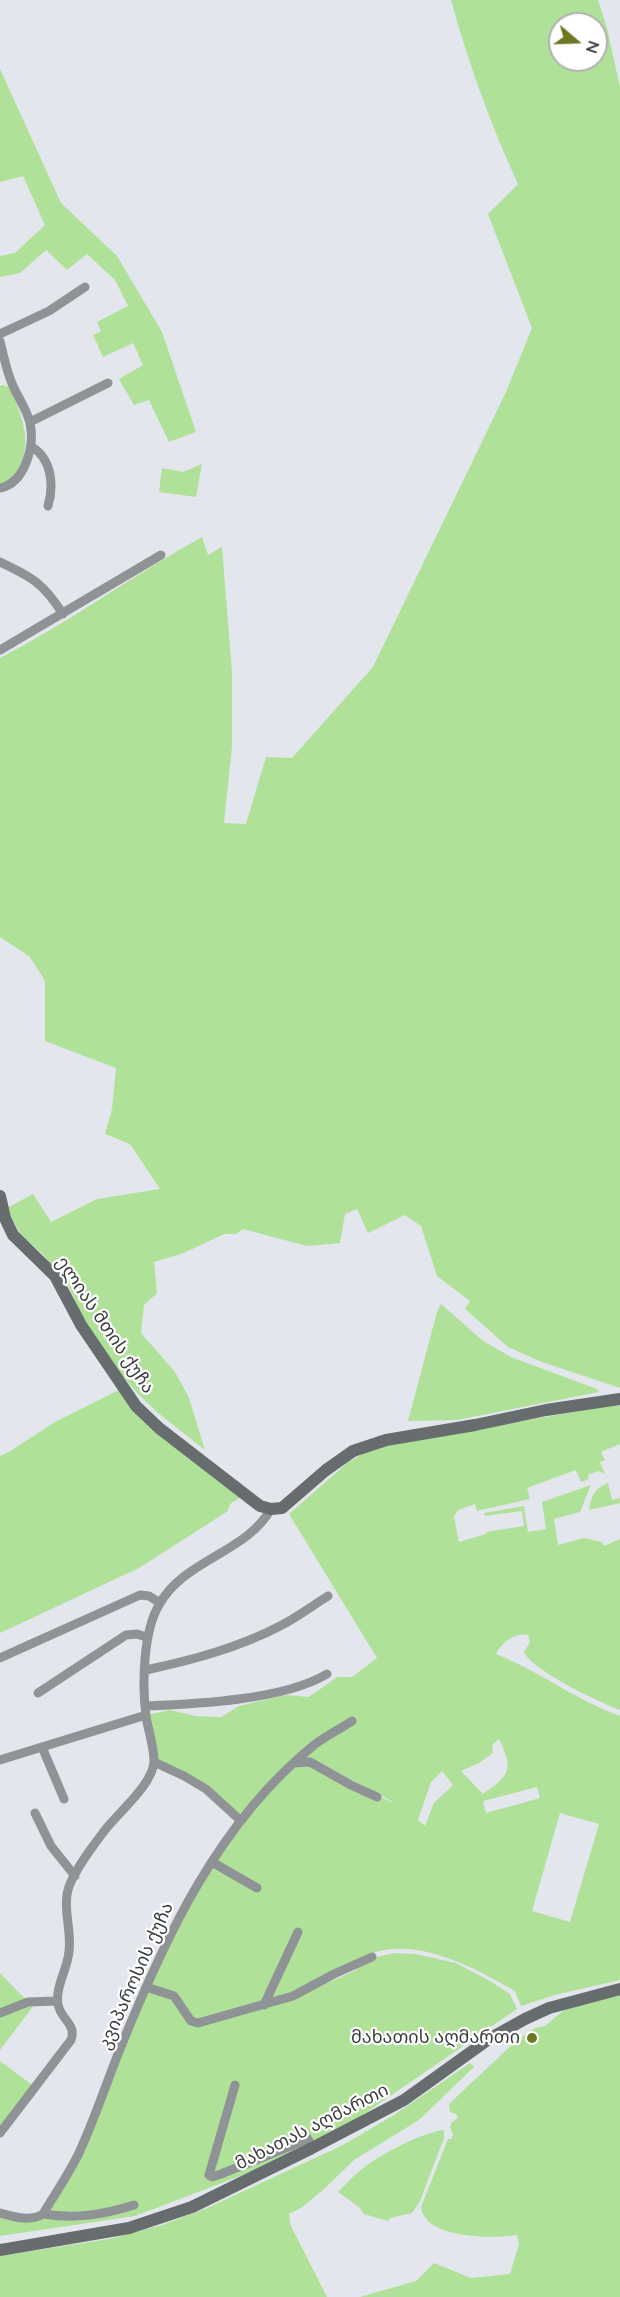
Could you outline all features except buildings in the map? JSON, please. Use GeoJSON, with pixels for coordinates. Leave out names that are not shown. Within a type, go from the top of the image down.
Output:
{"type":"FeatureCollection","features":[{"type":"Feature","properties":{"kind":"street"},"geometry":{"type":"LineString","coordinates":[[0,334],[49,311],[85,287]]}},
{"type":"Feature","properties":{"kind":"street"},"geometry":{"type":"LineString","coordinates":[[0,341],[5,379],[30,422],[32,447],[16,480],[0,488]]}},
{"type":"Feature","properties":{"kind":"street"},"geometry":{"type":"LineString","coordinates":[[30,422],[108,383]]}},
{"type":"Feature","properties":{"kind":"street"},"geometry":{"type":"LineString","coordinates":[[32,447],[39,451],[47,466],[52,493],[48,506]]}},
{"type":"Feature","properties":{"kind":"street"},"geometry":{"type":"LineString","coordinates":[[0,650],[161,555]]}},
{"type":"Feature","properties":{"kind":"street"},"geometry":{"type":"LineString","coordinates":[[0,562],[30,576],[44,587],[63,614]]}},
{"type":"Feature","properties":{"kind":"street","name":"ელიას მთის ქუჩა"},"geometry":{"type":"LineString","coordinates":[[0,1196],[5,1218],[13,1235],[55,1276],[81,1325],[136,1406],[159,1428],[260,1506],[272,1509]]}},
{"type":"Feature","properties":{"kind":"street"},"geometry":{"type":"LineString","coordinates":[[0,2133],[71,2040],[73,2029],[59,2011],[57,2001],[69,1951],[67,1894],[75,1876],[105,1830],[150,1776],[154,1762],[146,1710],[146,1637],[160,1603],[186,1576],[250,1534],[264,1521],[272,1509],[282,1508],[326,1470],[353,1451],[386,1440],[546,1410],[620,1399]]}},
{"type":"Feature","properties":{"kind":"street"},"geometry":{"type":"LineString","coordinates":[[0,1658],[140,1595],[149,1596],[160,1603]]}},
{"type":"Feature","properties":{"kind":"street"},"geometry":{"type":"LineString","coordinates":[[146,1670],[193,1660],[238,1644],[280,1626],[328,1596]]}},
{"type":"Feature","properties":{"kind":"street"},"geometry":{"type":"LineString","coordinates":[[38,1693],[126,1635],[137,1634],[146,1637]]}},
{"type":"Feature","properties":{"kind":"street"},"geometry":{"type":"LineString","coordinates":[[0,1760],[146,1710],[253,1697],[301,1686],[327,1674]]}},
{"type":"Feature","properties":{"kind":"street","name":"კვიპაროსის ქუჩა"},"geometry":{"type":"LineString","coordinates":[[43,2214],[78,2154],[146,1988],[179,1916],[212,1862],[240,1820],[265,1790],[316,1744],[352,1721]]}},
{"type":"Feature","properties":{"kind":"street"},"geometry":{"type":"LineString","coordinates":[[42,1747],[64,1799]]}},
{"type":"Feature","properties":{"kind":"street"},"geometry":{"type":"LineString","coordinates":[[154,1762],[206,1789],[240,1820]]}},
{"type":"Feature","properties":{"kind":"street"},"geometry":{"type":"LineString","coordinates":[[294,1763],[310,1762],[377,1797]]}},
{"type":"Feature","properties":{"kind":"street"},"geometry":{"type":"LineString","coordinates":[[35,1813],[51,1846],[75,1876]]}},
{"type":"Feature","properties":{"kind":"street"},"geometry":{"type":"LineString","coordinates":[[212,1862],[257,1888]]}},
{"type":"Feature","properties":{"kind":"street"},"geometry":{"type":"LineString","coordinates":[[264,2005],[298,1932]]}},
{"type":"Feature","properties":{"kind":"street"},"geometry":{"type":"LineString","coordinates":[[146,1988],[174,1996],[191,2021],[198,2023],[293,1996],[372,1957]]}},
{"type":"Feature","properties":{"kind":"street","name":"მახათას აღმართი"},"geometry":{"type":"LineString","coordinates":[[0,2250],[129,2228],[192,2207],[404,2100],[489,2039],[525,2019],[549,2008],[620,1989]]}},
{"type":"Feature","properties":{"kind":"street"},"geometry":{"type":"LineString","coordinates":[[0,2013],[28,2002],[57,2001]]}},
{"type":"Feature","properties":{"kind":"street"},"geometry":{"type":"LineString","coordinates":[[235,2085],[208,2175],[221,2174],[308,2139],[312,2148]]}},
{"type":"Feature","properties":{"kind":"street"},"geometry":{"type":"LineString","coordinates":[[0,2213],[29,2218],[36,2218],[43,2214],[67,2217],[95,2214],[134,2205]]}},
{"type":"Feature","properties":{"kind":"green space"},"geometry":{"type":"Polygon","coordinates":[[[451,0],[598,0],[602,12],[548,12],[548,72],[608,72],[608,33],[620,87],[620,1388],[542,1362],[508,1347],[465,1309],[470,1301],[437,1276],[421,1226],[405,1215],[368,1233],[357,1209],[345,1214],[340,1243],[307,1246],[243,1229],[236,1234],[224,1234],[184,1253],[154,1262],[157,1293],[144,1305],[141,1333],[175,1372],[189,1398],[205,1450],[138,1394],[105,1355],[79,1310],[68,1285],[42,1253],[21,1236],[7,1208],[33,1194],[51,1222],[97,1199],[160,1189],[130,1144],[105,1134],[112,1109],[116,1068],[45,1041],[45,981],[30,957],[0,937],[0,658],[202,537],[208,555],[222,547],[232,672],[232,747],[224,823],[246,824],[266,757],[292,758],[373,667],[506,392],[532,328],[488,214],[518,184],[498,139],[473,71],[451,0]]]}},
{"type":"Feature","properties":{"kind":"green space"},"geometry":{"type":"Polygon","coordinates":[[[0,69],[61,203],[117,256],[162,332],[196,432],[169,442],[149,400],[134,405],[119,379],[143,365],[133,343],[103,357],[93,335],[101,331],[97,322],[128,306],[115,280],[87,254],[67,270],[46,250],[20,273],[0,277],[0,256],[15,253],[45,225],[23,176],[0,182],[0,69]]]}},
{"type":"Feature","properties":{"kind":"green space"},"geometry":{"type":"Polygon","coordinates":[[[0,386],[10,387],[20,412],[25,447],[23,459],[17,471],[8,483],[0,484],[0,386]]]}},
{"type":"Feature","properties":{"kind":"green space"},"geometry":{"type":"Polygon","coordinates":[[[202,464],[196,497],[159,492],[162,468],[183,472],[202,464]]]}},
{"type":"Feature","properties":{"kind":"green space"},"geometry":{"type":"Polygon","coordinates":[[[441,1304],[483,1341],[511,1357],[597,1389],[599,1392],[457,1420],[408,1421],[441,1304]]]}},
{"type":"Feature","properties":{"kind":"green space"},"geometry":{"type":"Polygon","coordinates":[[[123,1388],[136,1406],[246,1494],[230,1504],[228,1511],[139,1568],[0,1633],[0,1456],[55,1422],[123,1388]]]}},
{"type":"Feature","properties":{"kind":"green space"},"geometry":{"type":"Polygon","coordinates":[[[620,1406],[620,1444],[601,1452],[605,1460],[600,1462],[605,1474],[598,1471],[588,1475],[589,1479],[581,1482],[576,1470],[527,1488],[530,1499],[477,1511],[475,1504],[458,1510],[454,1517],[459,1542],[486,1534],[486,1532],[524,1526],[522,1511],[485,1516],[484,1513],[524,1506],[528,1532],[546,1529],[542,1502],[591,1485],[580,1512],[554,1519],[558,1545],[584,1538],[602,1542],[604,1546],[620,1539],[620,1710],[553,1677],[530,1660],[524,1652],[530,1642],[528,1635],[518,1635],[509,1639],[496,1654],[620,1716],[620,1980],[555,1995],[521,2006],[515,1991],[468,1966],[433,1953],[397,1949],[380,1951],[360,1958],[308,1992],[354,1971],[372,1958],[394,1953],[415,1954],[456,1963],[488,1980],[510,1994],[517,2009],[361,2116],[256,2170],[135,2216],[0,2236],[0,2213],[36,2218],[78,2154],[155,1964],[240,1821],[206,1789],[154,1762],[146,1715],[170,1710],[195,1716],[221,1717],[239,1706],[286,1695],[309,1697],[337,1677],[352,1677],[377,1658],[289,1514],[347,1463],[364,1453],[393,1443],[620,1406]],[[499,1739],[492,1745],[493,1753],[479,1763],[461,1771],[483,1794],[499,1782],[507,1771],[507,1758],[499,1739]],[[313,1759],[294,1762],[310,1762],[393,1803],[313,1759]],[[442,1771],[431,1782],[418,1820],[425,1826],[434,1803],[453,1785],[442,1771]],[[537,1787],[483,1801],[486,1813],[540,1798],[537,1787]],[[560,1813],[532,1911],[570,1922],[599,1824],[560,1813]]]}},
{"type":"Feature","properties":{"kind":"green space"},"geometry":{"type":"Polygon","coordinates":[[[608,1483],[612,1500],[620,1498],[620,1503],[589,1510],[594,1493],[608,1483]]]}},
{"type":"Feature","properties":{"kind":"green space"},"geometry":{"type":"Polygon","coordinates":[[[0,1973],[28,2002],[38,2000],[0,2050],[0,1973]]]}},
{"type":"Feature","properties":{"kind":"green space"},"geometry":{"type":"Polygon","coordinates":[[[620,1994],[620,2297],[360,2297],[416,2281],[434,2263],[471,2278],[510,2274],[519,2244],[517,2235],[493,2237],[447,2231],[425,2218],[421,2207],[448,2139],[451,2139],[453,2134],[450,2127],[452,2122],[458,2118],[456,2114],[450,2112],[449,2104],[518,2039],[535,2028],[545,2026],[564,2010],[620,1994]]]}},
{"type":"Feature","properties":{"kind":"green space"},"geometry":{"type":"Polygon","coordinates":[[[0,2061],[35,2087],[0,2133],[0,2061]]]}},
{"type":"Feature","properties":{"kind":"green space"},"geometry":{"type":"Polygon","coordinates":[[[470,2063],[474,2067],[419,2120],[354,2160],[324,2189],[301,2208],[289,2214],[291,2226],[327,2297],[0,2297],[0,2256],[109,2239],[162,2225],[205,2209],[343,2145],[394,2115],[470,2063]]]}},
{"type":"Feature","properties":{"kind":"green space"},"geometry":{"type":"Polygon","coordinates":[[[444,2130],[444,2138],[420,2201],[412,2213],[390,2218],[388,2221],[364,2214],[359,2207],[338,2192],[359,2171],[379,2157],[413,2140],[444,2130]]]}},
{"type":"Feature","properties":{"kind":"place","name":"მახათის აღმართი"},"geometry":{"type":"Point","coordinates":[532,2038]}}]}
